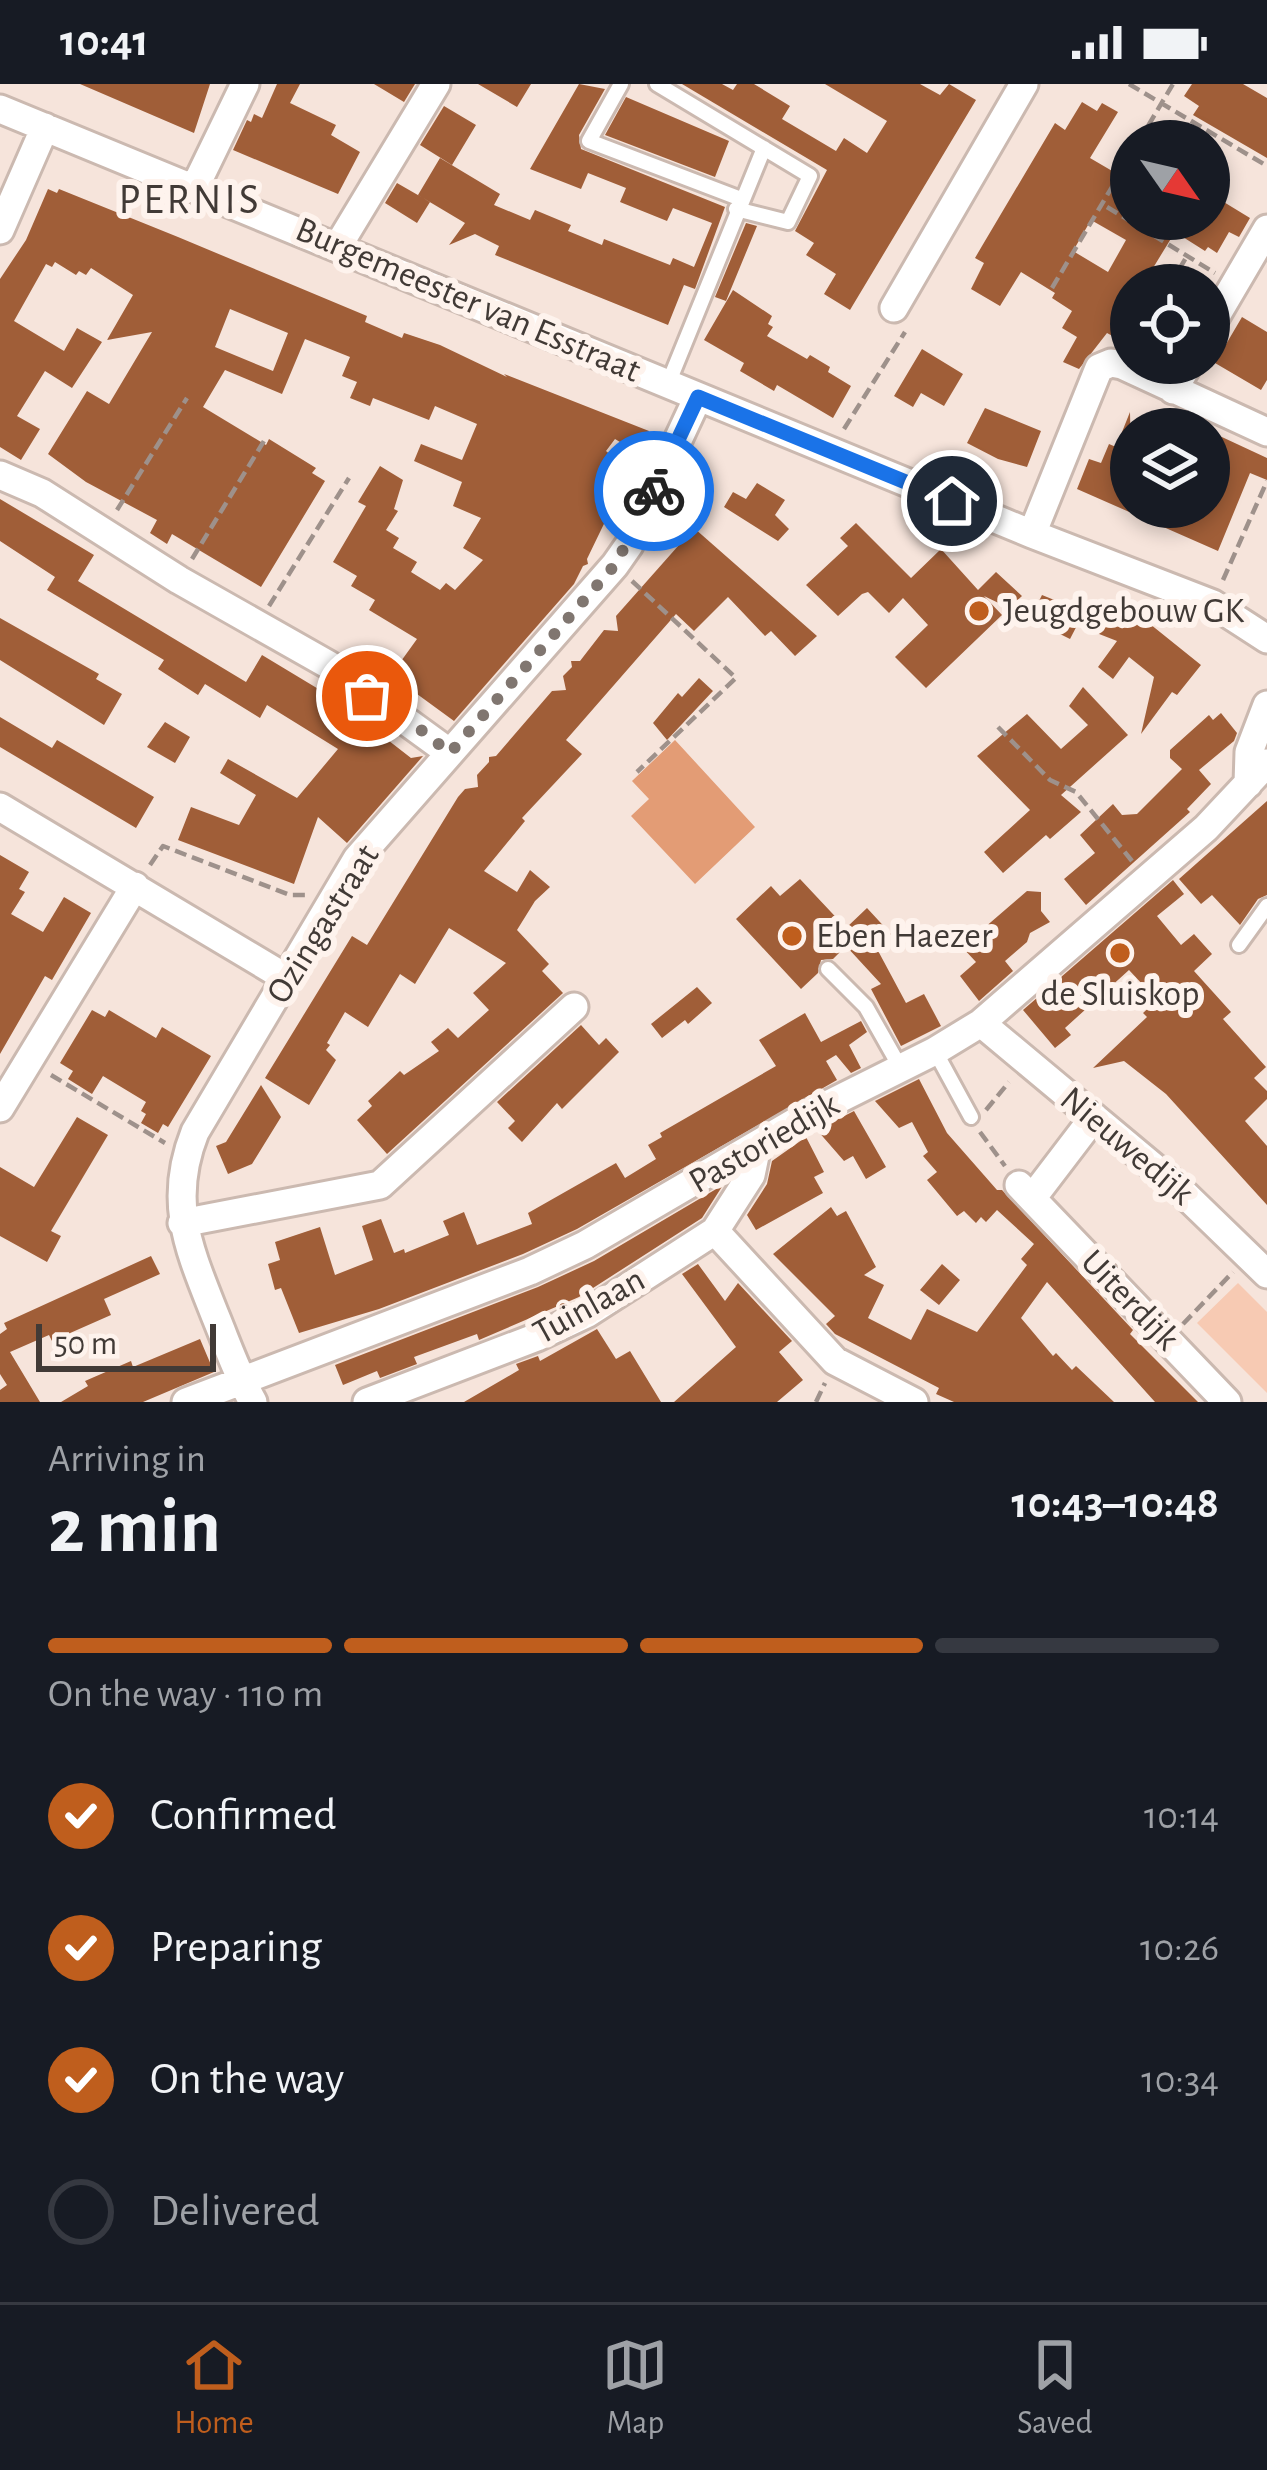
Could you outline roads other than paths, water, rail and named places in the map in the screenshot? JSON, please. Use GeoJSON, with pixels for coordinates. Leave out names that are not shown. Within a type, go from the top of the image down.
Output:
{"type":"FeatureCollection","features":[{"type":"Feature","properties":{"kind":"street"},"geometry":{"type":"LineString","coordinates":[[195,188],[245,84]]}},
{"type":"Feature","properties":{"kind":"street"},"geometry":{"type":"LineString","coordinates":[[338,246],[436,84]]}},
{"type":"Feature","properties":{"kind":"street"},"geometry":{"type":"LineString","coordinates":[[894,308],[1016,87]]}},
{"type":"Feature","properties":{"kind":"street","name":"Burgemeester van Esstraat"},"geometry":{"type":"LineString","coordinates":[[0,109],[1213,604],[1267,639]]}},
{"type":"Feature","properties":{"kind":"street"},"geometry":{"type":"LineString","coordinates":[[0,230],[44,127]]}},
{"type":"Feature","properties":{"kind":"street"},"geometry":{"type":"LineString","coordinates":[[1230,292],[1267,230]]}},
{"type":"Feature","properties":{"kind":"street"},"geometry":{"type":"LineString","coordinates":[[1032,534],[1100,368],[1111,363],[1267,432]]}},
{"type":"Feature","properties":{"kind":"street"},"geometry":{"type":"LineString","coordinates":[[1173,390],[1177,384]]}},
{"type":"Feature","properties":{"kind":"street","name":"Ozingastraat"},"geometry":{"type":"LineString","coordinates":[[247,1392],[184,1238],[186,1154],[195,1132],[357,859],[629,545],[698,397]]}},
{"type":"Feature","properties":{"kind":"street"},"geometry":{"type":"LineString","coordinates":[[0,476],[42,493],[179,580],[260,622],[329,665],[450,753]]}},
{"type":"Feature","properties":{"kind":"street"},"geometry":{"type":"LineString","coordinates":[[1258,774],[1249,752],[1267,705]]}},
{"type":"Feature","properties":{"kind":"street","name":"Pastoriedijk"},"geometry":{"type":"LineString","coordinates":[[186,1402],[247,1392],[530,1271],[935,1051],[980,1023],[1147,879],[1258,774]]}},
{"type":"Feature","properties":{"kind":"street"},"geometry":{"type":"LineString","coordinates":[[0,808],[288,980]]}},
{"type":"Feature","properties":{"kind":"street"},"geometry":{"type":"LineString","coordinates":[[0,1108],[16,1070],[135,886]]}},
{"type":"Feature","properties":{"kind":"street"},"geometry":{"type":"LineString","coordinates":[[182,1223],[380,1185],[574,1006]]}},
{"type":"Feature","properties":{"kind":"street","name":"Nieuwedijk"},"geometry":{"type":"LineString","coordinates":[[980,1023],[1174,1184],[1259,1265]]}},
{"type":"Feature","properties":{"kind":"street","name":"Uiterdijk"},"geometry":{"type":"LineString","coordinates":[[1094,1117],[1026,1191],[1227,1402]]}},
{"type":"Feature","properties":{"kind":"street","name":"Tuinlaan"},"geometry":{"type":"LineString","coordinates":[[367,1402],[537,1337],[588,1312],[715,1231],[751,1174],[757,1146]]}},
{"type":"Feature","properties":{"kind":"street"},"geometry":{"type":"LineString","coordinates":[[715,1231],[835,1361],[914,1402]]}},
{"type":"Feature","properties":{"kind":"lane"},"geometry":{"type":"LineString","coordinates":[[621,84],[589,141],[788,223],[810,176],[656,84]]}},
{"type":"Feature","properties":{"kind":"lane","name":"Burgemeester van Esstraat"},"geometry":{"type":"LineString","coordinates":[[668,384],[764,148]]}},
{"type":"Feature","properties":{"kind":"lane"},"geometry":{"type":"LineString","coordinates":[[1239,945],[1267,906]]}},
{"type":"Feature","properties":{"kind":"lane"},"geometry":{"type":"LineString","coordinates":[[828,969],[866,1007],[900,1067]]}},
{"type":"Feature","properties":{"kind":"lane"},"geometry":{"type":"LineString","coordinates":[[935,1051],[973,1120]]}},
{"type":"Feature","properties":{"kind":"place","name":"Jeugdgebouw GK"},"geometry":{"type":"Point","coordinates":[979,611]}},
{"type":"Feature","properties":{"kind":"place","name":"Eben Haezer"},"geometry":{"type":"Point","coordinates":[792,936]}},
{"type":"Feature","properties":{"kind":"place","name":"de Sluiskop"},"geometry":{"type":"Point","coordinates":[1120,953]}},
{"type":"Feature","properties":{"kind":"district","name":"PERNIS"},"geometry":{"type":"Point","coordinates":[190,200]}}]}
